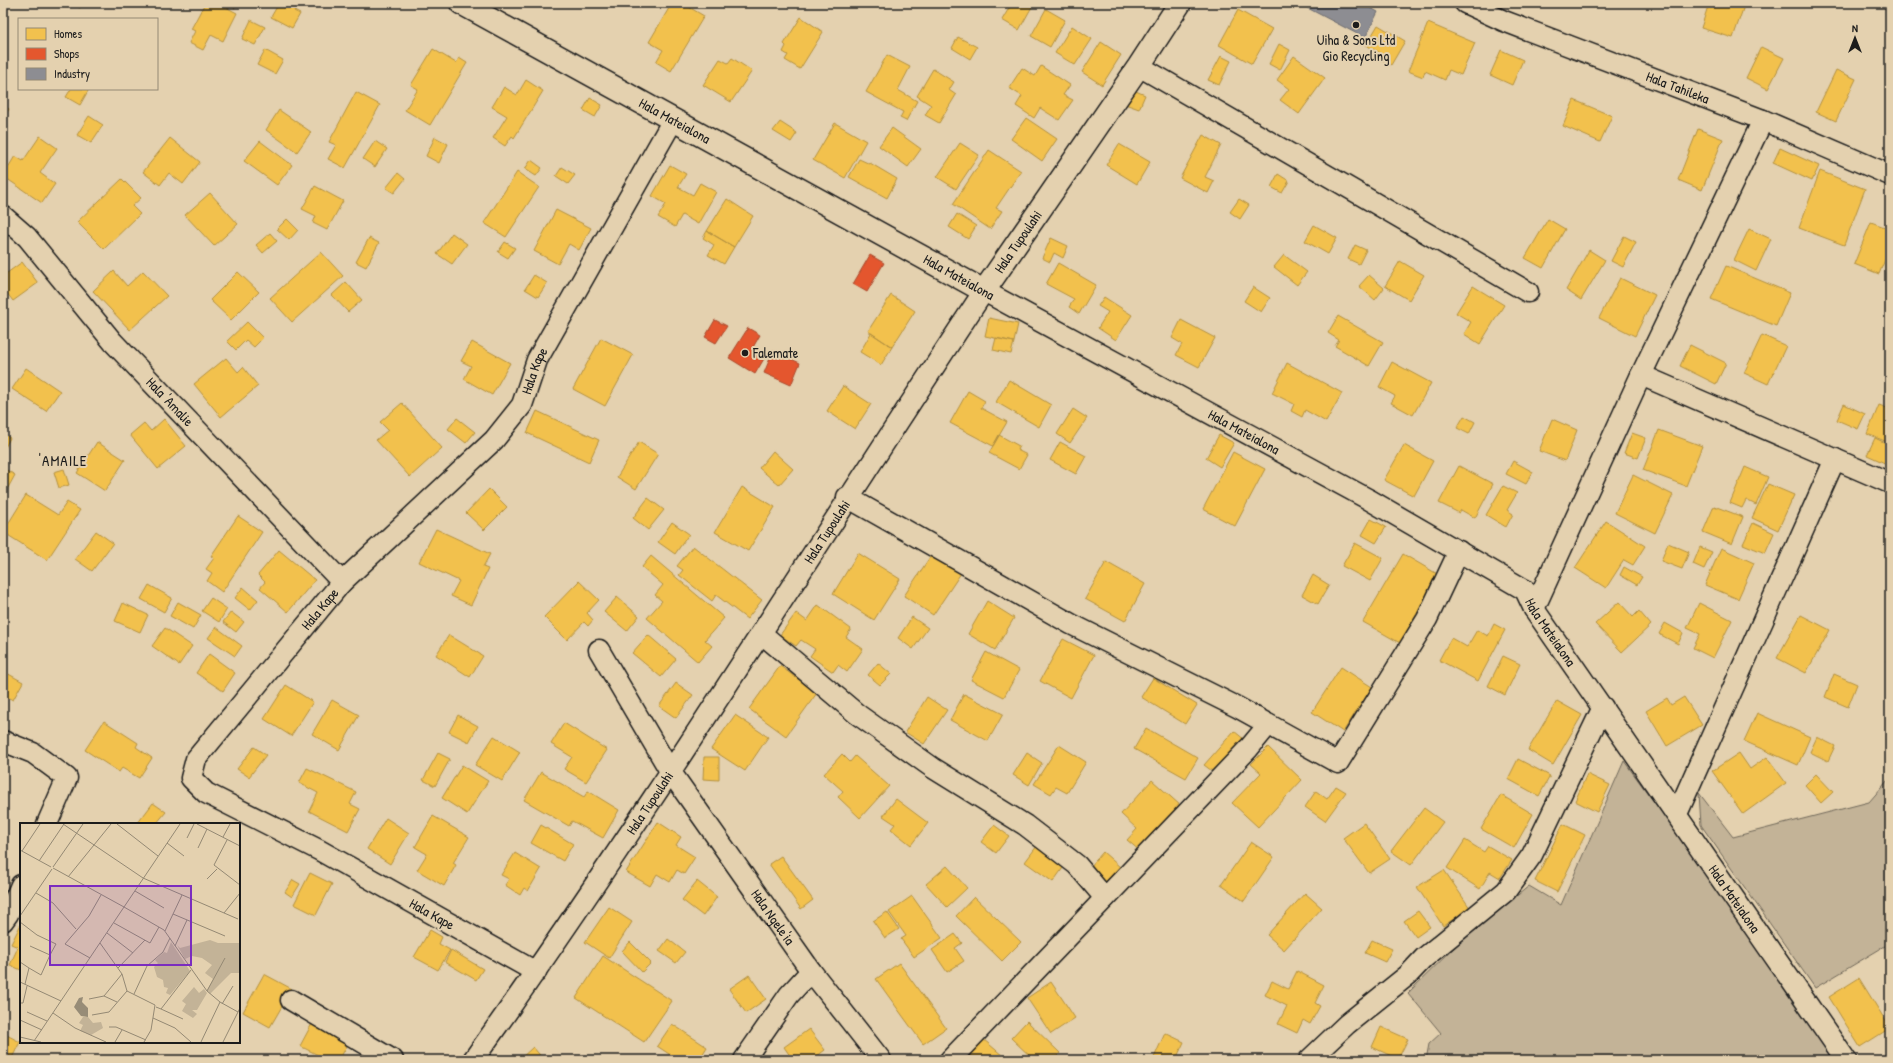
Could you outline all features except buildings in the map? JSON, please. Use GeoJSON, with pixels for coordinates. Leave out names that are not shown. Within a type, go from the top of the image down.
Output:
{"type":"FeatureCollection","features":[{"type":"Feature","properties":{"kind":"main road","name":"Hala Mateialona"},"geometry":{"type":"LineString","coordinates":[[461,3],[984,291]]}},
{"type":"Feature","properties":{"kind":"main road","name":"Hala Tupoulahi"},"geometry":{"type":"LineString","coordinates":[[984,291],[1139,66],[1180,3]]}},
{"type":"Feature","properties":{"kind":"street","name":"Hala Tahileka"},"geometry":{"type":"LineString","coordinates":[[1465,3],[1504,21],[1763,120],[1890,175]]}},
{"type":"Feature","properties":{"kind":"street"},"geometry":{"type":"LineString","coordinates":[[1139,66],[1528,292]]}},
{"type":"Feature","properties":{"kind":"street","name":"Hala Kape"},"geometry":{"type":"LineString","coordinates":[[536,972],[319,850],[206,793],[191,778],[196,759],[342,582],[494,440],[522,405],[537,360],[673,120]]}},
{"type":"Feature","properties":{"kind":"street"},"geometry":{"type":"LineString","coordinates":[[1534,609],[1641,375],[1763,120]]}},
{"type":"Feature","properties":{"kind":"street","name":"Hala 'Amalie"},"geometry":{"type":"LineString","coordinates":[[3,216],[27,237],[112,342],[342,582]]}},
{"type":"Feature","properties":{"kind":"street","name":"Hala Tupoulahi"},"geometry":{"type":"LineString","coordinates":[[473,1060],[536,972],[762,634],[847,497],[984,291]]}},
{"type":"Feature","properties":{"kind":"street","name":"Hala Mateialona"},"geometry":{"type":"LineString","coordinates":[[984,291],[1368,499],[1525,590],[1534,609],[1846,1060]]}},
{"type":"Feature","properties":{"kind":"street"},"geometry":{"type":"LineString","coordinates":[[1641,375],[1890,483]]}},
{"type":"Feature","properties":{"kind":"street"},"geometry":{"type":"LineString","coordinates":[[1677,814],[1835,459]]}},
{"type":"Feature","properties":{"kind":"street"},"geometry":{"type":"LineString","coordinates":[[847,497],[1071,624],[1237,707],[1338,763],[1427,619],[1460,551]]}},
{"type":"Feature","properties":{"kind":"street"},"geometry":{"type":"LineString","coordinates":[[762,634],[864,719],[932,768],[1025,825],[1077,865],[1105,898]]}},
{"type":"Feature","properties":{"kind":"street","name":"Hala Ngele'ia"},"geometry":{"type":"LineString","coordinates":[[599,650],[670,770],[812,971],[881,1060]]}},
{"type":"Feature","properties":{"kind":"street"},"geometry":{"type":"LineString","coordinates":[[1309,1060],[1347,1024],[1408,975],[1424,958],[1506,891],[1532,855],[1603,707]]}},
{"type":"Feature","properties":{"kind":"street"},"geometry":{"type":"LineString","coordinates":[[950,1060],[1249,748],[1268,725]]}},
{"type":"Feature","properties":{"kind":"street"},"geometry":{"type":"LineString","coordinates":[[3,741],[33,753],[67,778],[48,823]]}},
{"type":"Feature","properties":{"kind":"street"},"geometry":{"type":"LineString","coordinates":[[3,921],[8,914],[20,887]]}},
{"type":"Feature","properties":{"kind":"street"},"geometry":{"type":"LineString","coordinates":[[744,1060],[789,994],[812,971]]}},
{"type":"Feature","properties":{"kind":"street"},"geometry":{"type":"LineString","coordinates":[[291,1000],[393,1060]]}},
{"type":"Feature","properties":{"kind":"shaded area"},"geometry":{"type":"Polygon","coordinates":[[[1624,761],[1747,929],[1834,1060],[1426,1060],[1429,1044],[1441,1033],[1408,993],[1462,940],[1529,886],[1561,905],[1624,761]]]}},
{"type":"Feature","properties":{"kind":"shaded area"},"geometry":{"type":"Polygon","coordinates":[[[1888,780],[1890,780],[1890,943],[1815,988],[1701,825],[1699,793],[1733,837],[1869,802],[1888,780]]]}},
{"type":"Feature","properties":{"kind":"place","name":"Uiha & Sons Ltd Gio Recycling"},"geometry":{"type":"Point","coordinates":[1356,25]}},
{"type":"Feature","properties":{"kind":"place","name":"Falemate"},"geometry":{"type":"Point","coordinates":[745,353]}},
{"type":"Feature","properties":{"kind":"district","name":"'AMAILE"},"geometry":{"type":"Point","coordinates":[63,461]}}]}
